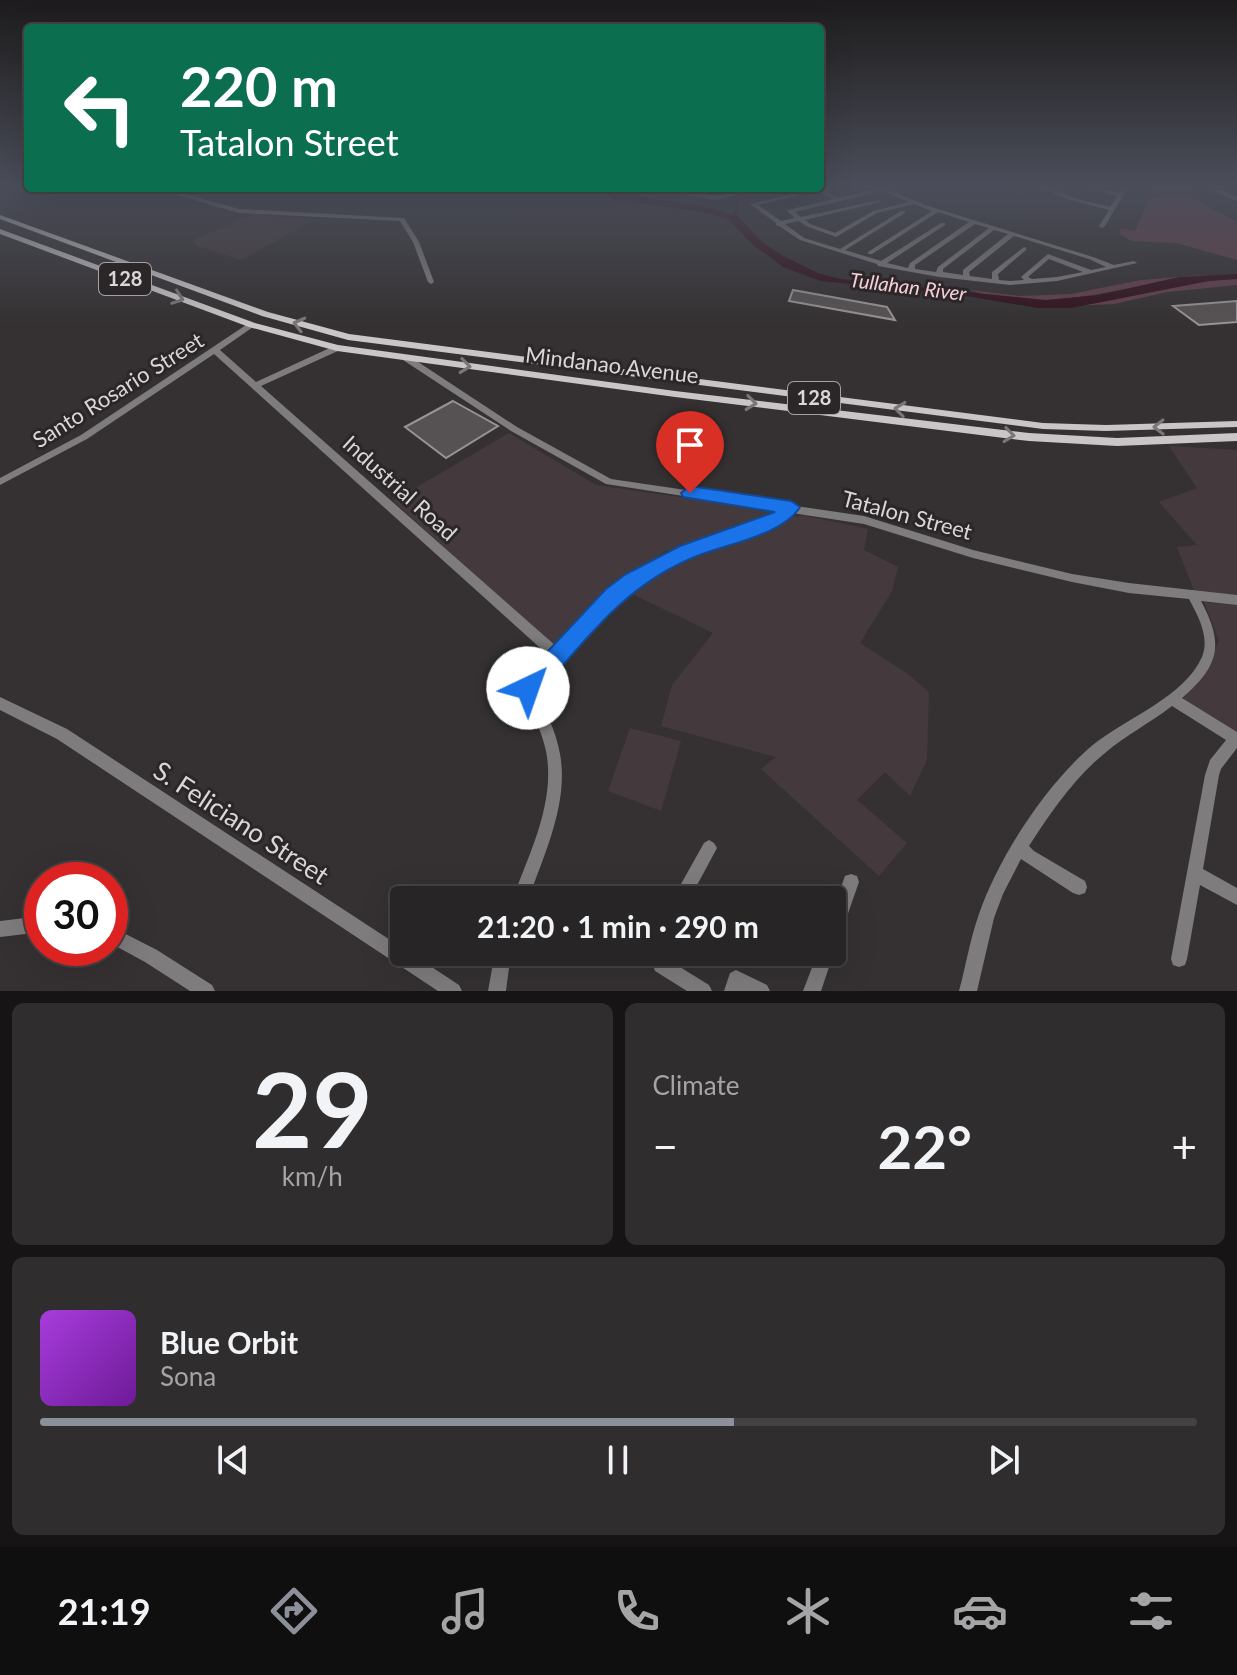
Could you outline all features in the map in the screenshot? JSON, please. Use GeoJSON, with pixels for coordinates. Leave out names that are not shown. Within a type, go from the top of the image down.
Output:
{"type":"FeatureCollection","features":[{"type":"Feature","properties":{"kind":"main road","name":"Mindanao Avenue"},"geometry":{"type":"LineString","coordinates":[[13,233],[125,279],[252,325],[337,348],[1029,437],[1117,442],[1237,437]]}},
{"type":"Feature","properties":{"kind":"main road","name":"Mindanao Avenue"},"geometry":{"type":"LineString","coordinates":[[43,233],[265,314],[348,337],[1033,425],[1106,428],[1237,424]]}},
{"type":"Feature","properties":{"kind":"main road"},"geometry":{"type":"LineString","coordinates":[[125,279],[143,270]]}},
{"type":"Feature","properties":{"kind":"street"},"geometry":{"type":"LineString","coordinates":[[411,233],[431,282]]}},
{"type":"Feature","properties":{"kind":"street"},"geometry":{"type":"LineString","coordinates":[[793,233],[880,265],[996,282],[1057,279],[1134,263]]}},
{"type":"Feature","properties":{"kind":"street"},"geometry":{"type":"LineString","coordinates":[[840,251],[869,233]]}},
{"type":"Feature","properties":{"kind":"street"},"geometry":{"type":"LineString","coordinates":[[870,253],[901,233]]}},
{"type":"Feature","properties":{"kind":"street"},"geometry":{"type":"LineString","coordinates":[[880,265],[929,233]]}},
{"type":"Feature","properties":{"kind":"street"},"geometry":{"type":"LineString","coordinates":[[911,271],[912,264],[957,233]]}},
{"type":"Feature","properties":{"kind":"street"},"geometry":{"type":"LineString","coordinates":[[939,275],[940,268],[986,233]]}},
{"type":"Feature","properties":{"kind":"street"},"geometry":{"type":"LineString","coordinates":[[967,278],[965,271],[1013,234],[1112,267]]}},
{"type":"Feature","properties":{"kind":"street"},"geometry":{"type":"LineString","coordinates":[[996,282],[994,273],[1024,249]]}},
{"type":"Feature","properties":{"kind":"street"},"geometry":{"type":"LineString","coordinates":[[1030,281],[1024,277],[1048,256],[1090,272]]}},
{"type":"Feature","properties":{"kind":"street","name":"Santo Rosario Street"},"geometry":{"type":"LineString","coordinates":[[0,482],[84,437],[252,325]]}},
{"type":"Feature","properties":{"kind":"street"},"geometry":{"type":"LineString","coordinates":[[257,385],[337,348]]}},
{"type":"Feature","properties":{"kind":"street","name":"Industrial Road"},"geometry":{"type":"LineString","coordinates":[[215,350],[557,655]]}},
{"type":"Feature","properties":{"kind":"street","name":"Tatalon Street"},"geometry":{"type":"LineString","coordinates":[[406,358],[514,429],[602,480],[791,507],[871,522],[963,551],[1107,585],[1237,600]]}},
{"type":"Feature","properties":{"kind":"street"},"geometry":{"type":"LineString","coordinates":[[525,886],[541,840],[555,774],[553,750],[528,688],[613,595],[633,579],[687,552],[779,520],[791,507]]}},
{"type":"Feature","properties":{"kind":"street"},"geometry":{"type":"LineString","coordinates":[[968,991],[988,910],[1020,847],[1063,788],[1095,752],[1172,699],[1200,669],[1211,646],[1209,628],[1193,596]]}},
{"type":"Feature","properties":{"kind":"street"},"geometry":{"type":"LineString","coordinates":[[1172,699],[1236,739],[1215,765],[1212,775],[1179,959]]}},
{"type":"Feature","properties":{"kind":"street","name":"S. Feliciano Street"},"geometry":{"type":"LineString","coordinates":[[0,703],[62,734],[453,991]]}},
{"type":"Feature","properties":{"kind":"street"},"geometry":{"type":"LineString","coordinates":[[1020,847],[1079,887]]}},
{"type":"Feature","properties":{"kind":"street"},"geometry":{"type":"LineString","coordinates":[[688,886],[709,848]]}},
{"type":"Feature","properties":{"kind":"street"},"geometry":{"type":"LineString","coordinates":[[1194,873],[1237,897]]}},
{"type":"Feature","properties":{"kind":"street"},"geometry":{"type":"LineString","coordinates":[[846,896],[851,882]]}},
{"type":"Feature","properties":{"kind":"street"},"geometry":{"type":"LineString","coordinates":[[0,929],[24,926]]}},
{"type":"Feature","properties":{"kind":"street"},"geometry":{"type":"LineString","coordinates":[[128,944],[206,991]]}},
{"type":"Feature","properties":{"kind":"street"},"geometry":{"type":"LineString","coordinates":[[497,991],[501,966]]}},
{"type":"Feature","properties":{"kind":"street"},"geometry":{"type":"LineString","coordinates":[[663,966],[703,991]]}},
{"type":"Feature","properties":{"kind":"street"},"geometry":{"type":"LineString","coordinates":[[812,991],[821,966]]}},
{"type":"Feature","properties":{"kind":"street"},"geometry":{"type":"LineString","coordinates":[[735,985],[761,991]]}},
{"type":"Feature","properties":{"kind":"shaded area"},"geometry":{"type":"Polygon","coordinates":[[[210,233],[290,233],[241,260],[197,246],[192,241],[210,233]]]}},
{"type":"Feature","properties":{"kind":"shaded area"},"geometry":{"type":"Polygon","coordinates":[[[1237,233],[1237,260],[1176,243],[1132,241],[1119,234],[1237,233]]]}},
{"type":"Feature","properties":{"kind":"shaded area"},"geometry":{"type":"Polygon","coordinates":[[[1217,274],[1063,299],[1001,298],[970,290],[1021,296],[1071,294],[1141,280],[1217,274]]]}},
{"type":"Feature","properties":{"kind":"shaded area"},"geometry":{"type":"Polygon","coordinates":[[[1237,279],[1237,285],[1168,292],[1114,304],[1070,306],[1196,283],[1237,279]]]}},
{"type":"Feature","properties":{"kind":"shaded area"},"geometry":{"type":"Polygon","coordinates":[[[509,433],[596,485],[778,511],[664,552],[619,581],[557,649],[393,501],[509,433]]]}},
{"type":"Feature","properties":{"kind":"shaded area"},"geometry":{"type":"Polygon","coordinates":[[[1169,446],[1237,450],[1237,597],[1195,593],[1177,547],[1197,545],[1159,502],[1197,488],[1169,446]]]}},
{"type":"Feature","properties":{"kind":"shaded area"},"geometry":{"type":"Polygon","coordinates":[[[802,515],[868,529],[864,550],[898,567],[892,591],[860,643],[908,674],[929,692],[927,760],[910,796],[885,772],[857,800],[907,843],[879,876],[761,769],[776,757],[661,726],[672,685],[713,633],[626,591],[661,565],[774,521],[802,515]]]}},
{"type":"Feature","properties":{"kind":"shaded area"},"geometry":{"type":"Polygon","coordinates":[[[1204,602],[1237,605],[1237,736],[1180,703],[1207,667],[1219,641],[1204,602]]]}},
{"type":"Feature","properties":{"kind":"shaded area"},"geometry":{"type":"Polygon","coordinates":[[[630,728],[681,741],[661,811],[608,791],[630,728]]]}},
{"type":"Feature","properties":{"kind":"water"},"geometry":{"type":"Polygon","coordinates":[[[777,253],[818,273],[840,279],[1046,300],[1099,295],[1179,277],[1237,274],[1237,279],[1209,281],[1071,308],[1038,308],[960,295],[821,281],[783,267],[770,257],[777,253]]]}},
{"type":"Feature","properties":{"kind":"building"},"geometry":{"type":"Polygon","coordinates":[[[793,290],[887,307],[895,320],[789,301],[793,290]]]}},
{"type":"Feature","properties":{"kind":"building"},"geometry":{"type":"Polygon","coordinates":[[[1237,301],[1237,322],[1199,325],[1173,306],[1237,301]]]}},
{"type":"Feature","properties":{"kind":"building"},"geometry":{"type":"Polygon","coordinates":[[[453,401],[498,426],[446,458],[405,427],[453,401]]]}},
{"type":"Feature","properties":{"kind":"waterway","name":"Tullahan River"},"geometry":{"type":"LineString","coordinates":[[748,233],[758,244],[794,267]]}},
{"type":"Feature","properties":{"kind":"route"},"geometry":{"type":"LineString","coordinates":[[528,688],[613,595],[633,579],[687,552],[779,520],[791,507],[690,493]]}}]}
